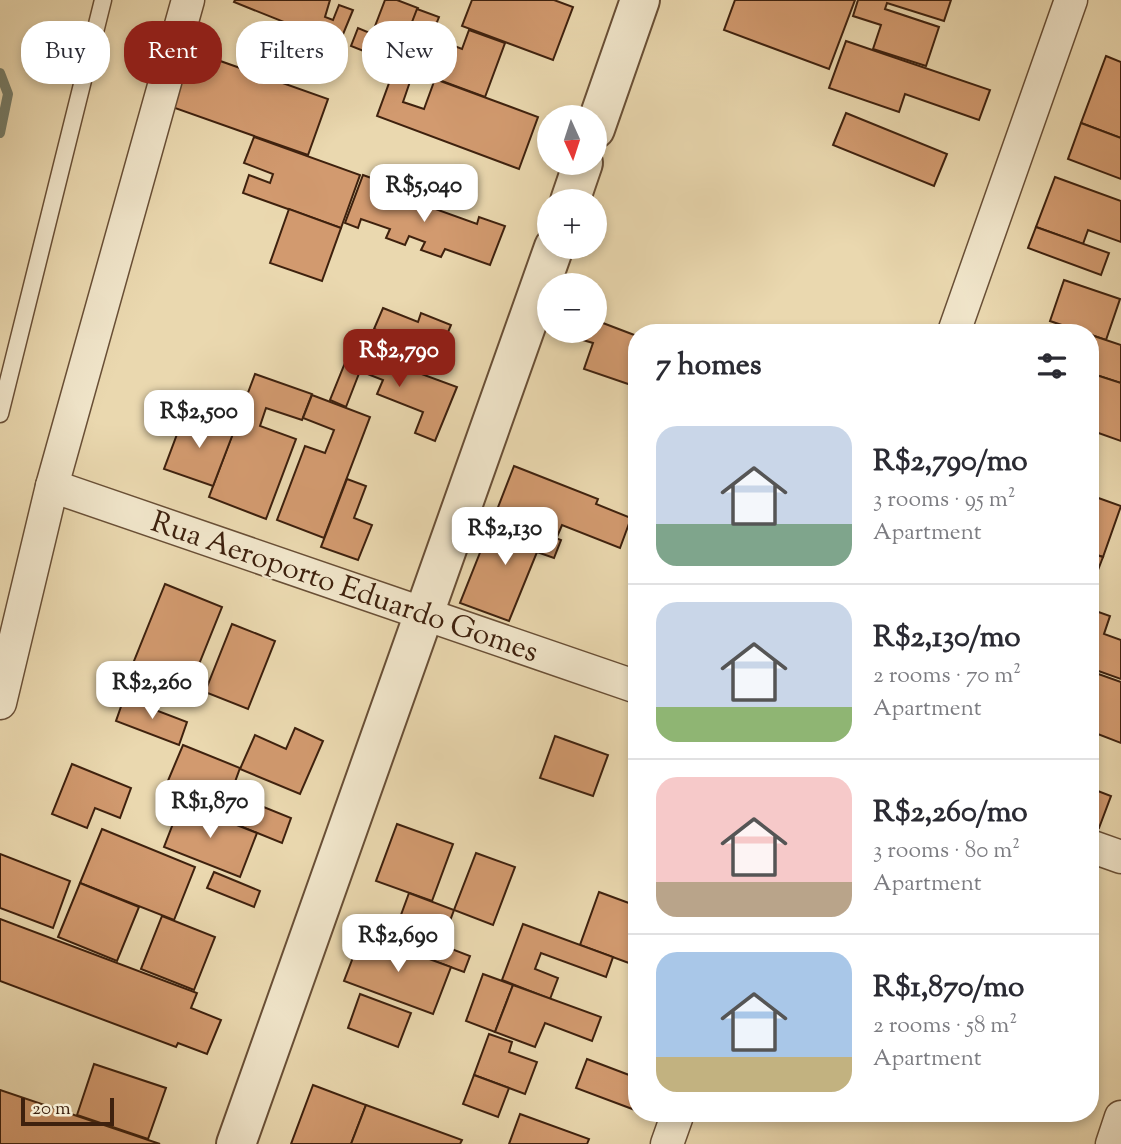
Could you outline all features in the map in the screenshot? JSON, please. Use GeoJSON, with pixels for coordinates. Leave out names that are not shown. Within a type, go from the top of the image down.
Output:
{"type":"FeatureCollection","features":[{"type":"Feature","properties":{"kind":"street"},"geometry":{"type":"LineString","coordinates":[[0,703],[52,486],[188,0]]}},
{"type":"Feature","properties":{"kind":"street"},"geometry":{"type":"LineString","coordinates":[[603,105],[640,0]]}},
{"type":"Feature","properties":{"kind":"street"},"geometry":{"type":"LineString","coordinates":[[957,324],[1071,0]]}},
{"type":"Feature","properties":{"kind":"street"},"geometry":{"type":"LineString","coordinates":[[236,1144],[550,259]]}},
{"type":"Feature","properties":{"kind":"street","name":"Rua Aeroporto Eduardo Gomes"},"geometry":{"type":"LineString","coordinates":[[52,486],[628,684]]}},
{"type":"Feature","properties":{"kind":"street"},"geometry":{"type":"LineString","coordinates":[[1099,849],[1121,857]]}},
{"type":"Feature","properties":{"kind":"street"},"geometry":{"type":"LineString","coordinates":[[1112,1144],[1121,1117]]}},
{"type":"Feature","properties":{"kind":"street"},"geometry":{"type":"LineString","coordinates":[[667,1144],[675,1122]]}},
{"type":"Feature","properties":{"kind":"lane"},"geometry":{"type":"LineString","coordinates":[[0,414],[103,0]]}},
{"type":"Feature","properties":{"kind":"building"},"geometry":{"type":"Polygon","coordinates":[[[330,0],[325,17],[333,20],[339,5],[353,10],[348,22],[282,21],[234,2],[330,0]]]}},
{"type":"Feature","properties":{"kind":"building"},"geometry":{"type":"Polygon","coordinates":[[[385,0],[397,0],[418,8],[413,21],[377,21],[385,0]]]}},
{"type":"Feature","properties":{"kind":"building"},"geometry":{"type":"Polygon","coordinates":[[[472,0],[554,0],[573,7],[553,60],[462,26],[472,0]]]}},
{"type":"Feature","properties":{"kind":"building"},"geometry":{"type":"Polygon","coordinates":[[[735,0],[855,0],[829,69],[724,30],[735,0]]]}},
{"type":"Feature","properties":{"kind":"building"},"geometry":{"type":"Polygon","coordinates":[[[858,0],[951,0],[944,21],[887,3],[885,9],[939,27],[926,66],[873,49],[881,25],[853,16],[858,0]]]}},
{"type":"Feature","properties":{"kind":"building"},"geometry":{"type":"Polygon","coordinates":[[[417,9],[439,17],[437,21],[412,21],[417,9]]]}},
{"type":"Feature","properties":{"kind":"building"},"geometry":{"type":"Polygon","coordinates":[[[358,28],[362,30],[362,50],[351,46],[358,28]]]}},
{"type":"Feature","properties":{"kind":"building"},"geometry":{"type":"Polygon","coordinates":[[[469,30],[505,43],[485,97],[450,84],[457,84],[457,47],[462,49],[469,30]]]}},
{"type":"Feature","properties":{"kind":"building"},"geometry":{"type":"Polygon","coordinates":[[[846,41],[990,90],[979,120],[905,94],[899,112],[829,88],[846,41]]]}},
{"type":"Feature","properties":{"kind":"building"},"geometry":{"type":"Polygon","coordinates":[[[1106,56],[1121,62],[1121,138],[1081,123],[1106,56]]]}},
{"type":"Feature","properties":{"kind":"building"},"geometry":{"type":"Polygon","coordinates":[[[222,62],[236,67],[236,84],[286,84],[328,99],[308,155],[172,107],[180,84],[222,84],[222,62]]]}},
{"type":"Feature","properties":{"kind":"building"},"geometry":{"type":"Polygon","coordinates":[[[389,84],[409,84],[403,102],[424,109],[433,84],[449,84],[537,117],[537,120],[519,169],[377,116],[389,84]]]}},
{"type":"Feature","properties":{"kind":"building"},"geometry":{"type":"Polygon","coordinates":[[[846,113],[947,154],[934,186],[833,145],[846,113]]]}},
{"type":"Feature","properties":{"kind":"building"},"geometry":{"type":"Polygon","coordinates":[[[1081,123],[1121,138],[1121,179],[1068,159],[1081,123]]]}},
{"type":"Feature","properties":{"kind":"building"},"geometry":{"type":"Polygon","coordinates":[[[254,137],[360,175],[341,228],[243,193],[249,175],[270,183],[273,174],[244,163],[254,137]]]}},
{"type":"Feature","properties":{"kind":"building"},"geometry":{"type":"Polygon","coordinates":[[[363,175],[377,180],[374,187],[477,224],[479,217],[505,226],[490,265],[445,249],[441,257],[421,250],[425,242],[409,236],[405,245],[386,238],[390,229],[361,219],[358,228],[345,223],[363,175]]]}},
{"type":"Feature","properties":{"kind":"building"},"geometry":{"type":"Polygon","coordinates":[[[1055,177],[1121,201],[1121,242],[1088,230],[1083,244],[1036,227],[1055,177]]]}},
{"type":"Feature","properties":{"kind":"building"},"geometry":{"type":"Polygon","coordinates":[[[289,209],[341,228],[322,281],[270,263],[289,209]]]}},
{"type":"Feature","properties":{"kind":"building"},"geometry":{"type":"Polygon","coordinates":[[[1036,227],[1109,253],[1101,275],[1028,248],[1036,227]]]}},
{"type":"Feature","properties":{"kind":"building"},"geometry":{"type":"Polygon","coordinates":[[[1064,280],[1120,299],[1106,340],[1099,338],[1099,324],[1059,324],[1050,321],[1064,280]]]}},
{"type":"Feature","properties":{"kind":"building"},"geometry":{"type":"Polygon","coordinates":[[[383,308],[418,322],[421,313],[451,325],[431,373],[380,353],[387,334],[374,329],[383,308]]]}},
{"type":"Feature","properties":{"kind":"building"},"geometry":{"type":"Polygon","coordinates":[[[607,325],[628,333],[628,384],[584,369],[593,343],[607,343],[607,325]]]}},
{"type":"Feature","properties":{"kind":"building"},"geometry":{"type":"Polygon","coordinates":[[[1099,338],[1121,345],[1121,383],[1099,376],[1099,338]]]}},
{"type":"Feature","properties":{"kind":"building"},"geometry":{"type":"Polygon","coordinates":[[[351,348],[457,387],[435,441],[415,433],[423,412],[377,394],[383,380],[360,371],[346,407],[330,400],[351,348]]]}},
{"type":"Feature","properties":{"kind":"building"},"geometry":{"type":"Polygon","coordinates":[[[255,374],[312,394],[302,420],[266,408],[260,426],[296,439],[266,519],[209,497],[255,374]]]}},
{"type":"Feature","properties":{"kind":"building"},"geometry":{"type":"Polygon","coordinates":[[[1099,376],[1121,383],[1121,441],[1099,433],[1099,376]]]}},
{"type":"Feature","properties":{"kind":"building"},"geometry":{"type":"Polygon","coordinates":[[[312,395],[370,417],[324,538],[277,520],[305,446],[325,453],[334,430],[303,418],[312,395]]]}},
{"type":"Feature","properties":{"kind":"building"},"geometry":{"type":"Polygon","coordinates":[[[185,413],[234,431],[213,486],[164,469],[185,413]]]}},
{"type":"Feature","properties":{"kind":"building"},"geometry":{"type":"Polygon","coordinates":[[[514,466],[598,499],[596,504],[628,517],[628,526],[620,548],[562,525],[557,537],[495,515],[514,466]]]}},
{"type":"Feature","properties":{"kind":"building"},"geometry":{"type":"Polygon","coordinates":[[[347,479],[366,486],[354,518],[372,525],[358,560],[321,547],[347,479]]]}},
{"type":"Feature","properties":{"kind":"building"},"geometry":{"type":"Polygon","coordinates":[[[1099,498],[1121,506],[1103,557],[1099,556],[1099,498]]]}},
{"type":"Feature","properties":{"kind":"building"},"geometry":{"type":"Polygon","coordinates":[[[495,515],[561,540],[554,558],[537,552],[509,621],[460,603],[495,515]]]}},
{"type":"Feature","properties":{"kind":"building"},"geometry":{"type":"Polygon","coordinates":[[[165,584],[222,607],[187,694],[130,671],[165,584]]]}},
{"type":"Feature","properties":{"kind":"building"},"geometry":{"type":"Polygon","coordinates":[[[1099,612],[1110,616],[1104,634],[1121,640],[1121,679],[1099,671],[1099,612]]]}},
{"type":"Feature","properties":{"kind":"building"},"geometry":{"type":"Polygon","coordinates":[[[232,624],[275,641],[248,709],[205,692],[232,624]]]}},
{"type":"Feature","properties":{"kind":"building"},"geometry":{"type":"Polygon","coordinates":[[[1099,674],[1121,682],[1121,743],[1099,734],[1099,674]]]}},
{"type":"Feature","properties":{"kind":"building"},"geometry":{"type":"Polygon","coordinates":[[[124,698],[187,722],[179,745],[116,721],[124,698]]]}},
{"type":"Feature","properties":{"kind":"building"},"geometry":{"type":"Polygon","coordinates":[[[295,728],[323,741],[300,794],[240,769],[255,735],[286,749],[295,728]]]}},
{"type":"Feature","properties":{"kind":"building"},"geometry":{"type":"Polygon","coordinates":[[[555,736],[608,755],[593,796],[540,778],[555,736]]]}},
{"type":"Feature","properties":{"kind":"building"},"geometry":{"type":"Polygon","coordinates":[[[183,745],[240,768],[235,782],[246,786],[241,798],[291,818],[282,843],[230,822],[237,804],[228,801],[220,819],[162,795],[183,745]]]}},
{"type":"Feature","properties":{"kind":"building"},"geometry":{"type":"Polygon","coordinates":[[[72,764],[131,788],[120,818],[95,808],[87,828],[52,814],[72,764]]]}},
{"type":"Feature","properties":{"kind":"building"},"geometry":{"type":"Polygon","coordinates":[[[1099,791],[1111,796],[1099,828],[1099,791]]]}},
{"type":"Feature","properties":{"kind":"building"},"geometry":{"type":"Polygon","coordinates":[[[181,803],[257,833],[240,877],[164,847],[181,803]]]}},
{"type":"Feature","properties":{"kind":"building"},"geometry":{"type":"Polygon","coordinates":[[[397,824],[453,844],[432,901],[376,881],[397,824]]]}},
{"type":"Feature","properties":{"kind":"building"},"geometry":{"type":"Polygon","coordinates":[[[102,829],[195,867],[174,920],[80,883],[102,829]]]}},
{"type":"Feature","properties":{"kind":"building"},"geometry":{"type":"Polygon","coordinates":[[[476,853],[515,867],[493,925],[454,910],[476,853]]]}},
{"type":"Feature","properties":{"kind":"building"},"geometry":{"type":"Polygon","coordinates":[[[0,854],[70,881],[53,928],[0,908],[0,854]]]}},
{"type":"Feature","properties":{"kind":"building"},"geometry":{"type":"Polygon","coordinates":[[[214,872],[260,891],[254,907],[207,888],[214,872]]]}},
{"type":"Feature","properties":{"kind":"building"},"geometry":{"type":"Polygon","coordinates":[[[80,883],[139,907],[117,961],[58,937],[80,883]]]}},
{"type":"Feature","properties":{"kind":"building"},"geometry":{"type":"Polygon","coordinates":[[[599,892],[628,903],[628,963],[580,945],[599,892]]]}},
{"type":"Feature","properties":{"kind":"building"},"geometry":{"type":"Polygon","coordinates":[[[409,893],[454,910],[441,945],[470,956],[464,972],[390,945],[409,893]]]}},
{"type":"Feature","properties":{"kind":"building"},"geometry":{"type":"Polygon","coordinates":[[[162,916],[215,937],[194,990],[141,969],[162,916]]]}},
{"type":"Feature","properties":{"kind":"building"},"geometry":{"type":"Polygon","coordinates":[[[0,919],[197,993],[191,1008],[221,1020],[207,1054],[178,1043],[176,1047],[0,981],[0,919]]]}},
{"type":"Feature","properties":{"kind":"building"},"geometry":{"type":"Polygon","coordinates":[[[523,924],[613,957],[606,977],[541,953],[535,969],[558,978],[550,999],[502,980],[523,924]]]}},
{"type":"Feature","properties":{"kind":"building"},"geometry":{"type":"Polygon","coordinates":[[[362,934],[451,967],[433,1014],[344,981],[362,934]]]}},
{"type":"Feature","properties":{"kind":"building"},"geometry":{"type":"Polygon","coordinates":[[[483,974],[513,985],[495,1032],[466,1021],[483,974]]]}},
{"type":"Feature","properties":{"kind":"building"},"geometry":{"type":"Polygon","coordinates":[[[513,985],[601,1017],[592,1041],[545,1023],[535,1047],[495,1032],[513,985]]]}},
{"type":"Feature","properties":{"kind":"building"},"geometry":{"type":"Polygon","coordinates":[[[360,994],[411,1013],[398,1047],[348,1028],[360,994]]]}},
{"type":"Feature","properties":{"kind":"building"},"geometry":{"type":"Polygon","coordinates":[[[489,1034],[512,1042],[509,1052],[537,1062],[525,1094],[474,1075],[489,1034]]]}},
{"type":"Feature","properties":{"kind":"building"},"geometry":{"type":"Polygon","coordinates":[[[587,1059],[628,1075],[628,1107],[576,1088],[587,1059]]]}},
{"type":"Feature","properties":{"kind":"building"},"geometry":{"type":"Polygon","coordinates":[[[94,1064],[166,1088],[148,1139],[77,1115],[94,1064]]]}},
{"type":"Feature","properties":{"kind":"building"},"geometry":{"type":"Polygon","coordinates":[[[474,1075],[509,1088],[498,1117],[463,1104],[474,1075]]]}},
{"type":"Feature","properties":{"kind":"building"},"geometry":{"type":"Polygon","coordinates":[[[313,1085],[366,1105],[351,1144],[291,1144],[313,1085]]]}},
{"type":"Feature","properties":{"kind":"building"},"geometry":{"type":"Polygon","coordinates":[[[0,1090],[160,1144],[0,1144],[0,1090]]]}},
{"type":"Feature","properties":{"kind":"building"},"geometry":{"type":"Polygon","coordinates":[[[366,1105],[462,1140],[460,1144],[351,1144],[366,1105]]]}},
{"type":"Feature","properties":{"kind":"building"},"geometry":{"type":"Polygon","coordinates":[[[520,1114],[589,1139],[587,1144],[509,1144],[520,1114]]]}},
{"type":"Feature","properties":{"kind":"waterway"},"geometry":{"type":"LineString","coordinates":[[0,73],[8,94],[0,133]]}}]}
